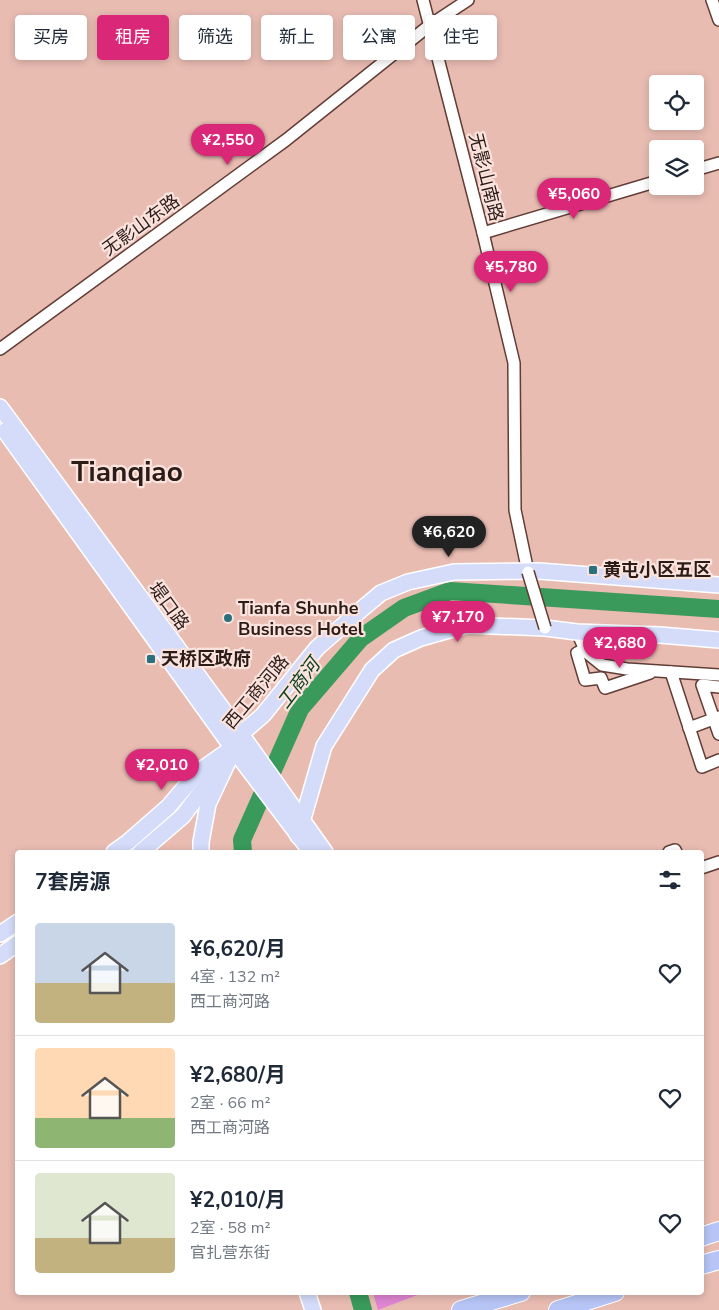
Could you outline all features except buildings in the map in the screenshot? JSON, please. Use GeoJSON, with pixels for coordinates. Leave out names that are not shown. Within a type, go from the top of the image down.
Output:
{"type":"FeatureCollection","features":[{"type":"Feature","properties":{"kind":"highway"},"geometry":{"type":"LineString","coordinates":[[704,1236],[719,1231]]}},
{"type":"Feature","properties":{"kind":"highway"},"geometry":{"type":"LineString","coordinates":[[704,1264],[719,1260]]}},
{"type":"Feature","properties":{"kind":"highway"},"geometry":{"type":"LineString","coordinates":[[462,1310],[511,1295]]}},
{"type":"Feature","properties":{"kind":"highway"},"geometry":{"type":"LineString","coordinates":[[558,1310],[608,1295]]}},
{"type":"Feature","properties":{"kind":"main road","name":"堤口路"},"geometry":{"type":"LineString","coordinates":[[0,407],[245,731],[253,751],[300,828],[310,850]]}},
{"type":"Feature","properties":{"kind":"main road","name":"堤口路"},"geometry":{"type":"LineString","coordinates":[[0,424],[229,753],[244,764],[300,828],[324,850]]}},
{"type":"Feature","properties":{"kind":"main road","name":"西工商河路"},"geometry":{"type":"LineString","coordinates":[[201,850],[208,804],[229,753],[245,731],[263,715],[317,648],[381,593],[408,582],[454,572],[528,572],[719,585]]}},
{"type":"Feature","properties":{"kind":"main road"},"geometry":{"type":"LineString","coordinates":[[300,828],[324,746],[372,670],[394,650],[421,638],[467,625],[545,628],[577,632],[660,635],[719,640]]}},
{"type":"Feature","properties":{"kind":"main road"},"geometry":{"type":"LineString","coordinates":[[117,850],[168,807],[198,772],[229,753]]}},
{"type":"Feature","properties":{"kind":"main road"},"geometry":{"type":"LineString","coordinates":[[143,850],[183,816],[229,753]]}},
{"type":"Feature","properties":{"kind":"main road"},"geometry":{"type":"LineString","coordinates":[[0,934],[15,924]]}},
{"type":"Feature","properties":{"kind":"main road"},"geometry":{"type":"LineString","coordinates":[[0,956],[15,945]]}},
{"type":"Feature","properties":{"kind":"main road"},"geometry":{"type":"LineString","coordinates":[[308,1295],[313,1310]]}},
{"type":"Feature","properties":{"kind":"street","name":"无影山南路"},"geometry":{"type":"LineString","coordinates":[[422,0],[427,15]]}},
{"type":"Feature","properties":{"kind":"street","name":"无影山东路"},"geometry":{"type":"LineString","coordinates":[[445,15],[468,0]]}},
{"type":"Feature","properties":{"kind":"street"},"geometry":{"type":"LineString","coordinates":[[712,0],[719,20]]}},
{"type":"Feature","properties":{"kind":"street","name":"无影山东路"},"geometry":{"type":"LineString","coordinates":[[0,349],[286,140],[425,29]]}},
{"type":"Feature","properties":{"kind":"street","name":"无影山南路"},"geometry":{"type":"LineString","coordinates":[[439,60],[514,363],[515,510],[528,572],[545,628]]}},
{"type":"Feature","properties":{"kind":"street"},"geometry":{"type":"LineString","coordinates":[[704,167],[719,163]]}},
{"type":"Feature","properties":{"kind":"street"},"geometry":{"type":"LineString","coordinates":[[483,233],[649,184]]}},
{"type":"Feature","properties":{"kind":"street"},"geometry":{"type":"LineString","coordinates":[[577,632],[586,652],[602,665],[627,669],[719,675]]}},
{"type":"Feature","properties":{"kind":"street"},"geometry":{"type":"LineString","coordinates":[[585,649],[577,653],[585,680],[601,678],[605,688],[657,671]]}},
{"type":"Feature","properties":{"kind":"street"},"geometry":{"type":"LineString","coordinates":[[671,672],[702,767],[719,760]]}},
{"type":"Feature","properties":{"kind":"street"},"geometry":{"type":"LineString","coordinates":[[698,674],[716,718],[719,734]]}},
{"type":"Feature","properties":{"kind":"street"},"geometry":{"type":"LineString","coordinates":[[702,686],[719,688]]}},
{"type":"Feature","properties":{"kind":"street"},"geometry":{"type":"LineString","coordinates":[[689,728],[716,718]]}},
{"type":"Feature","properties":{"kind":"street"},"geometry":{"type":"LineString","coordinates":[[704,867],[719,862]]}},
{"type":"Feature","properties":{"kind":"shaded area"},"geometry":{"type":"Polygon","coordinates":[[[374,1295],[417,1295],[378,1310],[374,1295]]]}},
{"type":"Feature","properties":{"kind":"waterway","name":"工商河"},"geometry":{"type":"LineString","coordinates":[[243,850],[242,840],[300,709],[361,638],[404,608],[450,591],[719,609]]}},
{"type":"Feature","properties":{"kind":"waterway","name":"工商河"},"geometry":{"type":"LineString","coordinates":[[359,1295],[363,1310]]}},
{"type":"Feature","properties":{"kind":"place","name":"黄屯小区五区"},"geometry":{"type":"Point","coordinates":[593,570]}},
{"type":"Feature","properties":{"kind":"place","name":"Tianfa Shunhe Business Hotel"},"geometry":{"type":"Point","coordinates":[228,618]}},
{"type":"Feature","properties":{"kind":"place","name":"天桥区政府"},"geometry":{"type":"Point","coordinates":[151,659]}},
{"type":"Feature","properties":{"kind":"district","name":"Tianqiao"},"geometry":{"type":"Point","coordinates":[127,471]}}]}
